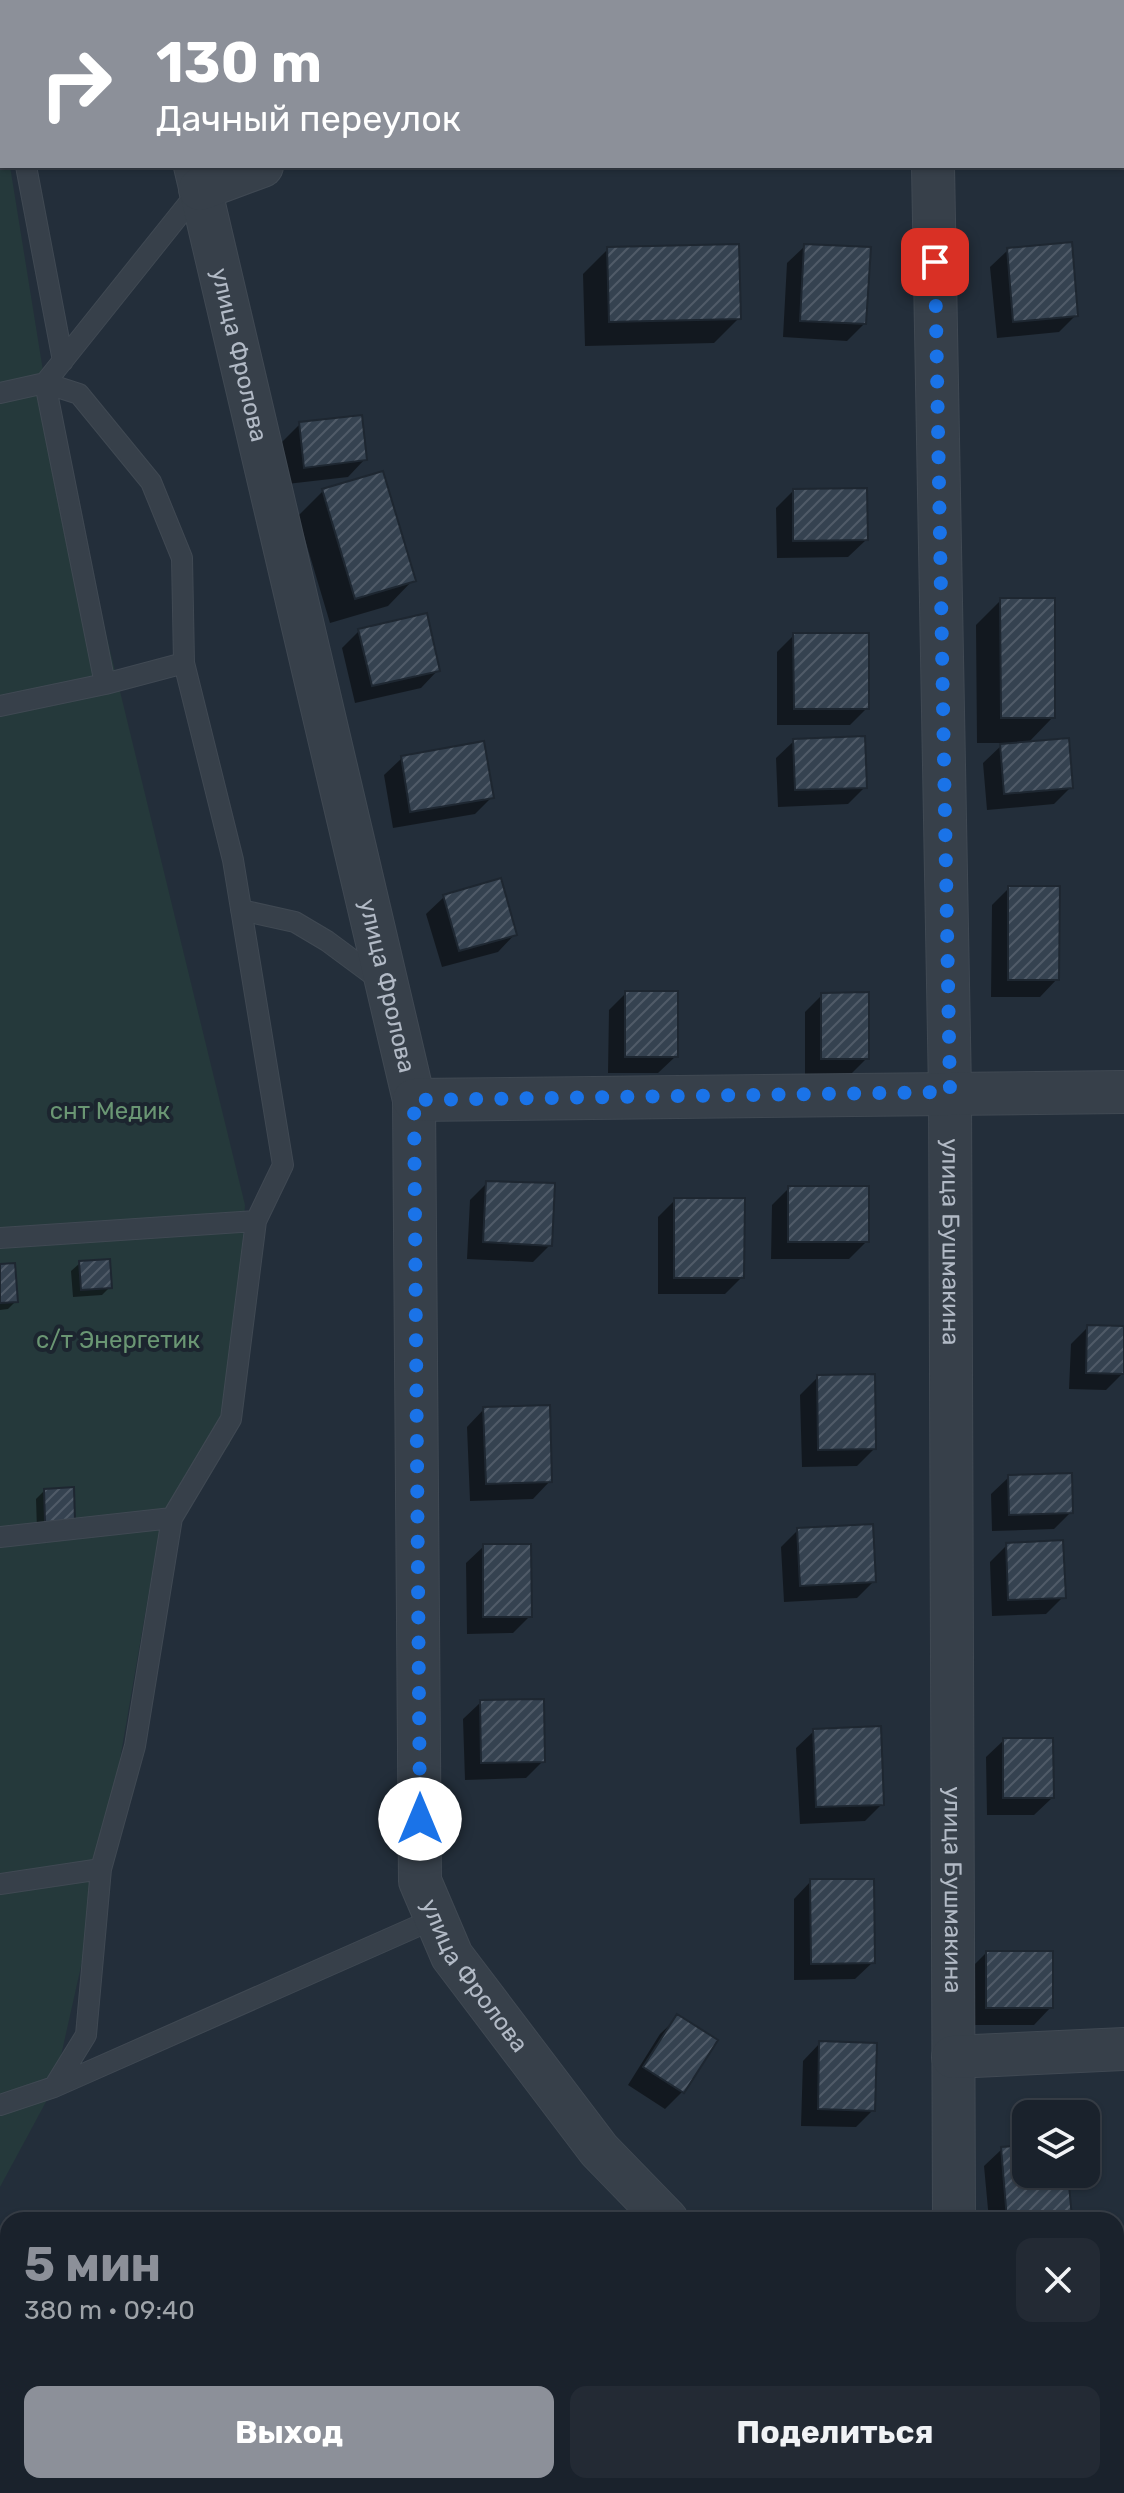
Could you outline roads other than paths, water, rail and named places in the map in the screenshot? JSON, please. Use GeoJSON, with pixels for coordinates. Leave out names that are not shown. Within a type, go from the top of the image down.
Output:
{"type":"FeatureCollection","features":[{"type":"Feature","properties":{"kind":"street"},"geometry":{"type":"LineString","coordinates":[[197,177],[250,168]]}},
{"type":"Feature","properties":{"kind":"street","name":"улица Бушмакина"},"geometry":{"type":"LineString","coordinates":[[933,168],[950,1092],[954,2212]]}},
{"type":"Feature","properties":{"kind":"street","name":"улица Фролова"},"geometry":{"type":"LineString","coordinates":[[197,177],[414,1100],[420,1881],[452,1956],[599,2150],[659,2212]]}},
{"type":"Feature","properties":{"kind":"street"},"geometry":{"type":"LineString","coordinates":[[414,1100],[1124,1092]]}},
{"type":"Feature","properties":{"kind":"street"},"geometry":{"type":"LineString","coordinates":[[953,2057],[1124,2049]]}},
{"type":"Feature","properties":{"kind":"lane"},"geometry":{"type":"LineString","coordinates":[[26,168],[63,361]]}},
{"type":"Feature","properties":{"kind":"lane"},"geometry":{"type":"LineString","coordinates":[[45,383],[197,177]]}},
{"type":"Feature","properties":{"kind":"lane"},"geometry":{"type":"LineString","coordinates":[[45,383],[105,684]]}},
{"type":"Feature","properties":{"kind":"lane"},"geometry":{"type":"LineString","coordinates":[[0,393],[45,383],[79,394],[151,482],[182,558],[184,663],[233,860],[283,1165],[256,1221],[231,1419],[172,1518],[135,1746],[101,1869],[86,2035],[54,2087]]}},
{"type":"Feature","properties":{"kind":"lane"},"geometry":{"type":"LineString","coordinates":[[0,706],[105,684],[184,663]]}},
{"type":"Feature","properties":{"kind":"lane"},"geometry":{"type":"LineString","coordinates":[[241,910],[295,922],[327,941],[387,986]]}},
{"type":"Feature","properties":{"kind":"lane"},"geometry":{"type":"LineString","coordinates":[[0,1238],[256,1221]]}},
{"type":"Feature","properties":{"kind":"lane"},"geometry":{"type":"LineString","coordinates":[[0,1537],[172,1518]]}},
{"type":"Feature","properties":{"kind":"lane"},"geometry":{"type":"LineString","coordinates":[[0,1884],[101,1869]]}},
{"type":"Feature","properties":{"kind":"lane"},"geometry":{"type":"LineString","coordinates":[[0,2105],[54,2087],[436,1918]]}},
{"type":"Feature","properties":{"kind":"park label","name":"снт Медик"},"geometry":{"type":"Point","coordinates":[110,1111]}},
{"type":"Feature","properties":{"kind":"park label","name":"с/т Энергетик"},"geometry":{"type":"Point","coordinates":[118,1340]}}]}
